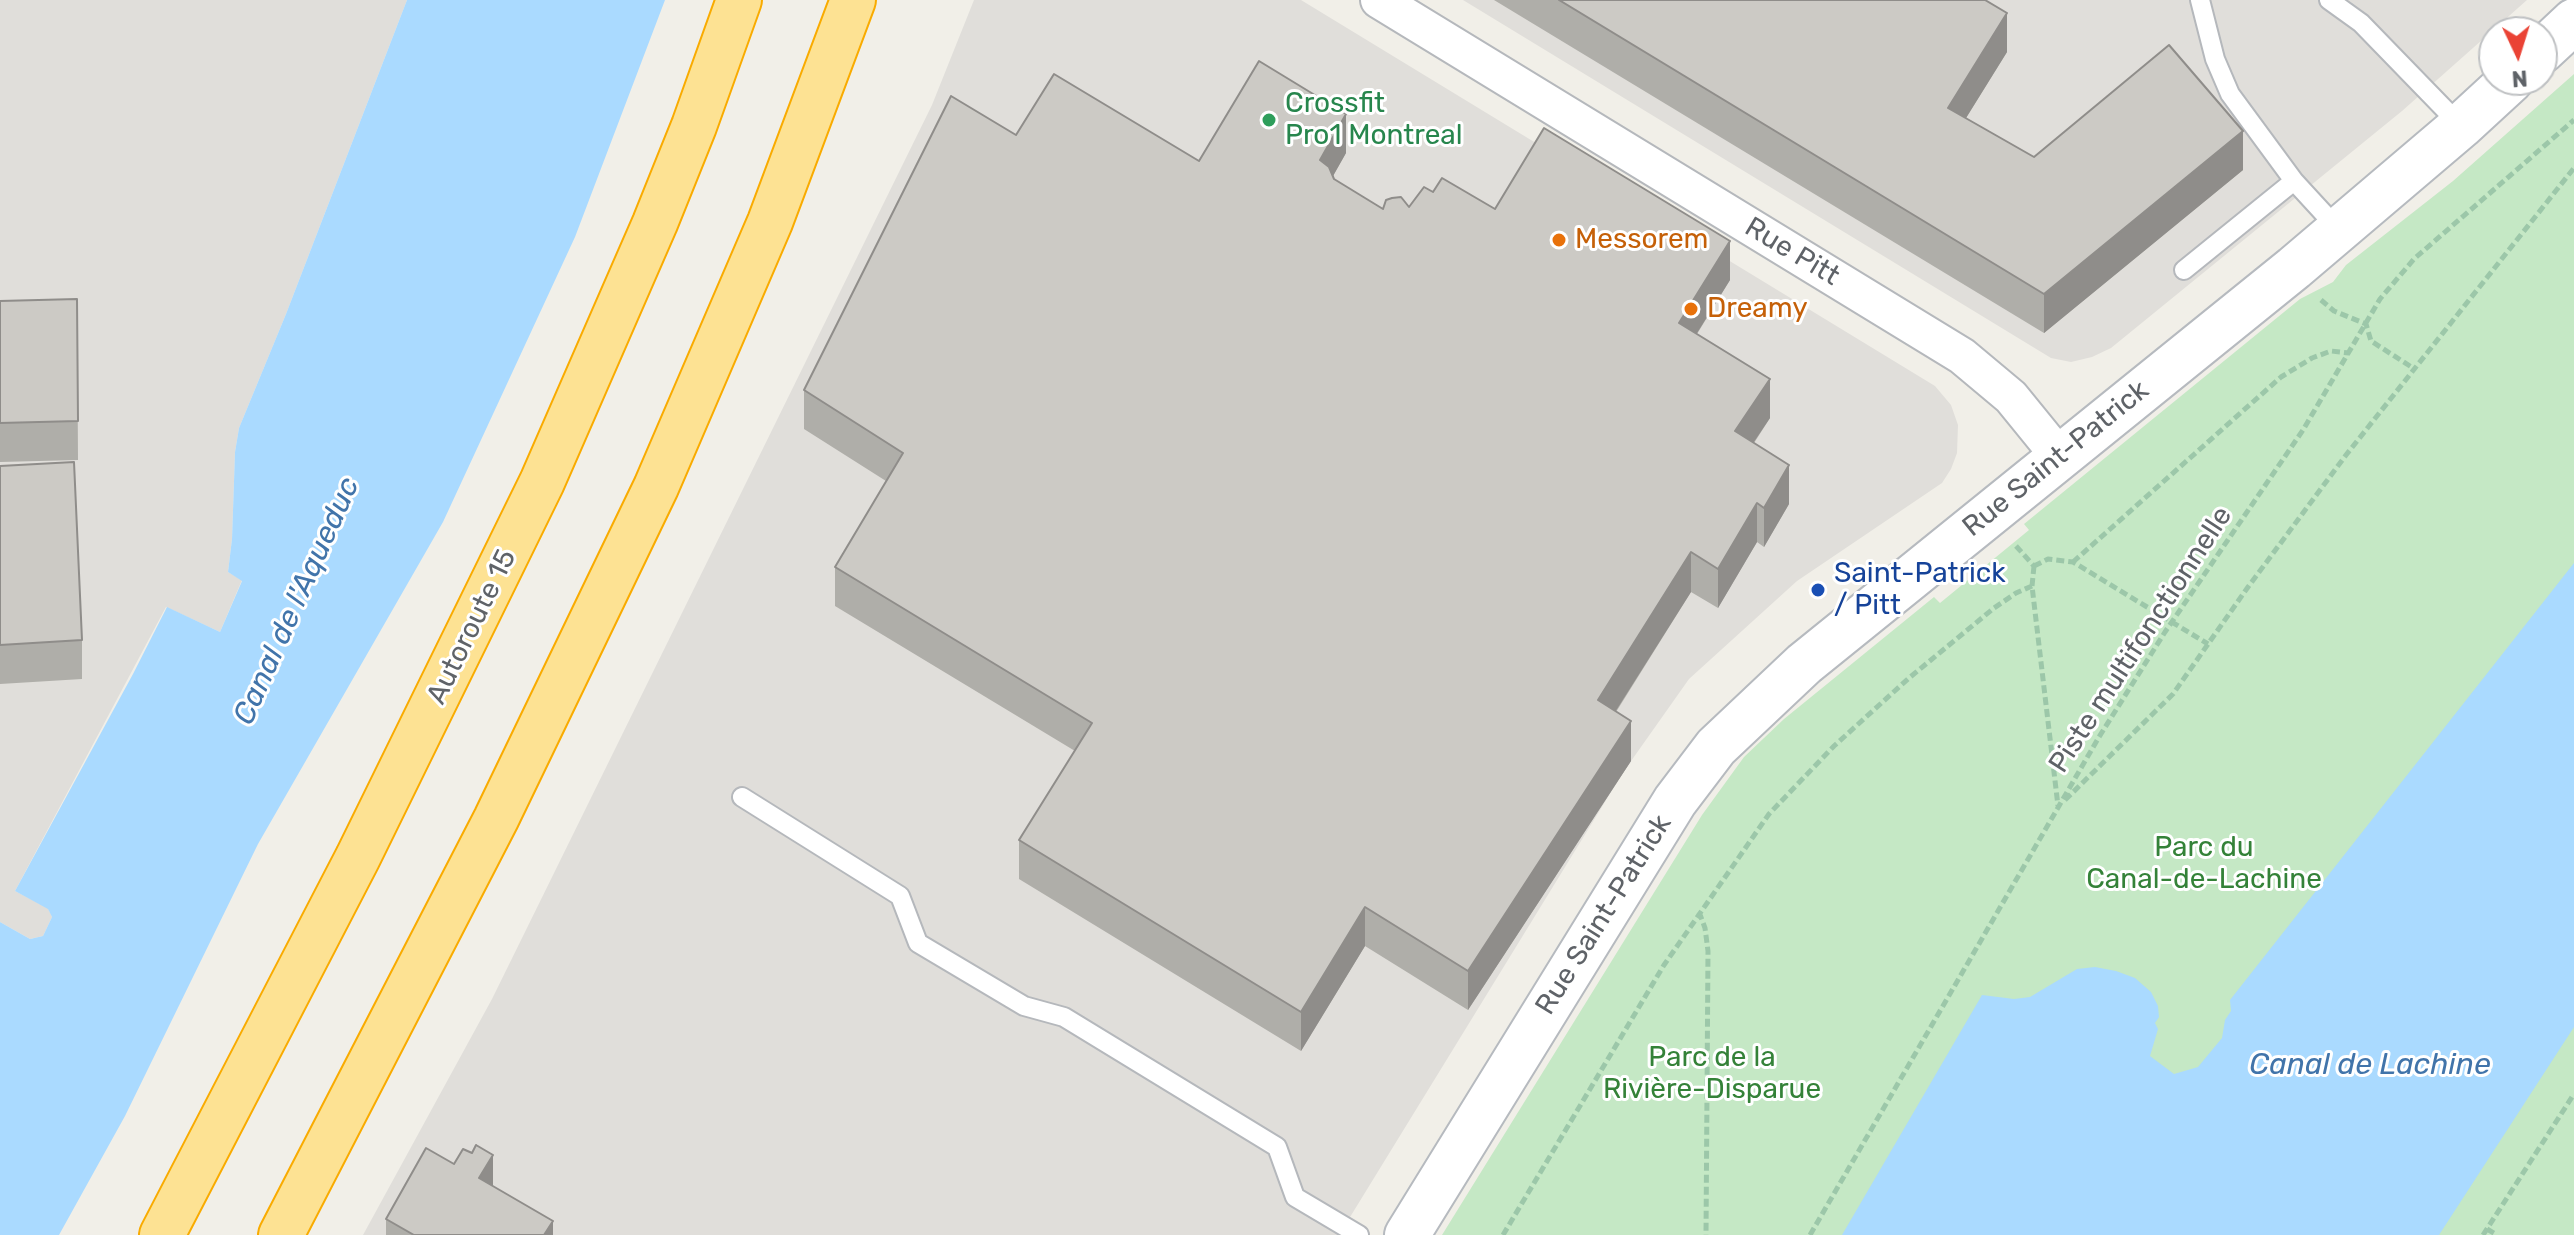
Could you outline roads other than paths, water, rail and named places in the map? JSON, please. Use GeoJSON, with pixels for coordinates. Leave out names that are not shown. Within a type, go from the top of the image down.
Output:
{"type":"FeatureCollection","features":[{"type":"Feature","properties":{"kind":"highway","name":"Autoroute 15"},"geometry":{"type":"LineString","coordinates":[[162,1235],[358,857],[542,482],[655,223],[739,0]]}},
{"type":"Feature","properties":{"kind":"highway"},"geometry":{"type":"LineString","coordinates":[[281,1235],[489,832],[656,487],[770,222],[853,0]]}},
{"type":"Feature","properties":{"kind":"main road"},"geometry":{"type":"LineString","coordinates":[[2558,36],[2574,21]]}},
{"type":"Feature","properties":{"kind":"main road","name":"Rue Saint-Patrick"},"geometry":{"type":"LineString","coordinates":[[1407,1235],[1675,801],[1716,747],[1804,664],[2339,230],[2494,96]]}},
{"type":"Feature","properties":{"kind":"street","name":"Rue Pitt"},"geometry":{"type":"LineString","coordinates":[[1379,0],[1962,356],[2011,397],[2059,456]]}},
{"type":"Feature","properties":{"kind":"lane"},"geometry":{"type":"LineString","coordinates":[[2200,0],[2215,59],[2230,94],[2294,181],[2339,230]]}},
{"type":"Feature","properties":{"kind":"lane"},"geometry":{"type":"LineString","coordinates":[[2329,0],[2361,23],[2461,126]]}},
{"type":"Feature","properties":{"kind":"lane"},"geometry":{"type":"LineString","coordinates":[[2184,270],[2294,181]]}},
{"type":"Feature","properties":{"kind":"lane"},"geometry":{"type":"LineString","coordinates":[[742,797],[900,896],[918,943],[1024,1006],[1064,1017],[1277,1147],[1295,1197],[1359,1235]]}},
{"type":"Feature","properties":{"kind":"water","name":"Canal de l'Aqueduc"},"geometry":{"type":"Polygon","coordinates":[[[407,0],[665,0],[575,237],[443,522],[258,844],[125,1116],[59,1235],[0,1235],[0,922],[30,939],[43,936],[52,917],[48,909],[15,891],[167,607],[220,632],[242,581],[228,572],[239,428],[407,0]]]}},
{"type":"Feature","properties":{"kind":"water","name":"Canal de Lachine"},"geometry":{"type":"Polygon","coordinates":[[[2574,563],[2574,1027],[2439,1235],[1842,1235],[1982,995],[2014,999],[2030,997],[2077,969],[2095,967],[2116,971],[2135,978],[2151,992],[2158,1006],[2159,1017],[2155,1023],[2158,1029],[2150,1056],[2174,1074],[2198,1067],[2222,1038],[2225,1020],[2231,1011],[2230,1000],[2574,563]]]}},
{"type":"Feature","properties":{"kind":"place","name":"Crossfit Pro1 Montreal"},"geometry":{"type":"Point","coordinates":[1269,120]}},
{"type":"Feature","properties":{"kind":"place","name":"Messorem"},"geometry":{"type":"Point","coordinates":[1559,240]}},
{"type":"Feature","properties":{"kind":"place","name":"Dreamy"},"geometry":{"type":"Point","coordinates":[1691,309]}},
{"type":"Feature","properties":{"kind":"place","name":"Saint-Patrick / Pitt"},"geometry":{"type":"Point","coordinates":[1818,590]}},
{"type":"Feature","properties":{"kind":"park label","name":"Parc du Canal-de-Lachine"},"geometry":{"type":"Point","coordinates":[2204,864]}},
{"type":"Feature","properties":{"kind":"park label","name":"Parc de la Rivière-Disparue"},"geometry":{"type":"Point","coordinates":[1712,1074]}}]}
